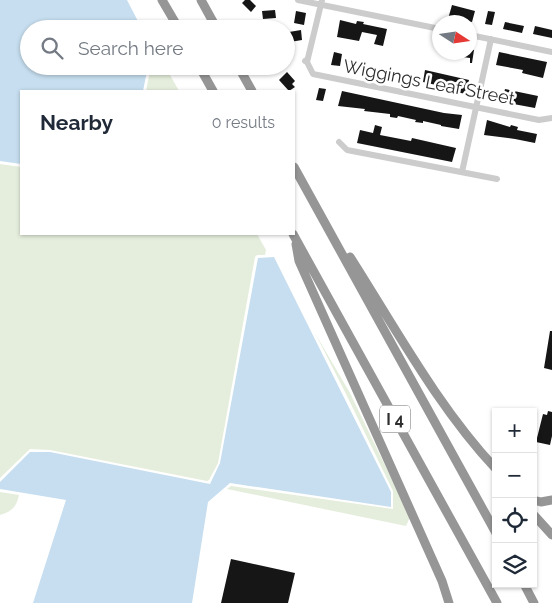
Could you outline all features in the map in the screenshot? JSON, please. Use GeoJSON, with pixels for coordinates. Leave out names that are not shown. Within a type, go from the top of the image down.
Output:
{"type":"FeatureCollection","features":[{"type":"Feature","properties":{"kind":"highway"},"geometry":{"type":"LineString","coordinates":[[162,0],[173,20]]}},
{"type":"Feature","properties":{"kind":"highway"},"geometry":{"type":"LineString","coordinates":[[201,0],[212,20]]}},
{"type":"Feature","properties":{"kind":"highway"},"geometry":{"type":"LineString","coordinates":[[205,75],[212,90]]}},
{"type":"Feature","properties":{"kind":"highway"},"geometry":{"type":"LineString","coordinates":[[243,75],[251,90]]}},
{"type":"Feature","properties":{"kind":"highway","name":"I 4"},"geometry":{"type":"LineString","coordinates":[[295,169],[492,526]]}},
{"type":"Feature","properties":{"kind":"highway"},"geometry":{"type":"LineString","coordinates":[[304,185],[439,397],[492,466]]}},
{"type":"Feature","properties":{"kind":"highway"},"geometry":{"type":"LineString","coordinates":[[293,235],[299,261],[442,581],[449,603]]}},
{"type":"Feature","properties":{"kind":"highway","name":"I 4"},"geometry":{"type":"LineString","coordinates":[[294,235],[497,603]]}},
{"type":"Feature","properties":{"kind":"highway"},"geometry":{"type":"LineString","coordinates":[[537,501],[552,500]]}},
{"type":"Feature","properties":{"kind":"highway"},"geometry":{"type":"LineString","coordinates":[[537,519],[552,536]]}},
{"type":"Feature","properties":{"kind":"highway"},"geometry":{"type":"LineString","coordinates":[[526,588],[533,601]]}},
{"type":"Feature","properties":{"kind":"street"},"geometry":{"type":"LineString","coordinates":[[298,0],[321,3],[432,27]]}},
{"type":"Feature","properties":{"kind":"street","name":"Wiggings Leaf Street"},"geometry":{"type":"LineString","coordinates":[[321,3],[306,61],[313,74],[539,120],[552,118]]}},
{"type":"Feature","properties":{"kind":"street"},"geometry":{"type":"LineString","coordinates":[[477,36],[552,52]]}},
{"type":"Feature","properties":{"kind":"street"},"geometry":{"type":"LineString","coordinates":[[462,172],[491,39]]}},
{"type":"Feature","properties":{"kind":"street"},"geometry":{"type":"LineString","coordinates":[[339,142],[347,150],[497,179]]}},
{"type":"Feature","properties":{"kind":"green space"},"geometry":{"type":"Polygon","coordinates":[[[149,75],[170,75],[178,90],[146,90],[149,75]]]}},
{"type":"Feature","properties":{"kind":"green space"},"geometry":{"type":"Polygon","coordinates":[[[0,164],[20,167],[20,235],[258,235],[266,250],[265,255],[257,255],[255,257],[218,463],[209,480],[50,450],[30,449],[0,478],[0,164]]]}},
{"type":"Feature","properties":{"kind":"green space"},"geometry":{"type":"Polygon","coordinates":[[[315,333],[350,393],[410,517],[406,526],[227,489],[231,486],[393,509],[393,491],[315,333]]]}},
{"type":"Feature","properties":{"kind":"green space"},"geometry":{"type":"Polygon","coordinates":[[[0,492],[19,495],[13,508],[0,515],[0,492]]]}},
{"type":"Feature","properties":{"kind":"water"},"geometry":{"type":"Polygon","coordinates":[[[0,0],[127,0],[137,20],[20,20],[20,75],[146,75],[143,90],[20,90],[20,164],[0,161],[0,0]]]}},
{"type":"Feature","properties":{"kind":"water"},"geometry":{"type":"Polygon","coordinates":[[[274,257],[391,492],[391,507],[230,483],[208,502],[192,603],[33,603],[66,500],[0,489],[0,482],[30,452],[50,452],[210,484],[220,463],[258,258],[274,257]]]}},
{"type":"Feature","properties":{"kind":"building"},"geometry":{"type":"Polygon","coordinates":[[[245,0],[250,0],[256,6],[251,12],[242,3],[245,0]]]}},
{"type":"Feature","properties":{"kind":"building"},"geometry":{"type":"Polygon","coordinates":[[[452,5],[475,11],[474,15],[449,15],[452,5]]]}},
{"type":"Feature","properties":{"kind":"building"},"geometry":{"type":"Polygon","coordinates":[[[275,10],[276,18],[263,19],[262,11],[275,10]]]}},
{"type":"Feature","properties":{"kind":"building"},"geometry":{"type":"Polygon","coordinates":[[[296,11],[306,13],[304,25],[295,23],[296,11]]]}},
{"type":"Feature","properties":{"kind":"building"},"geometry":{"type":"Polygon","coordinates":[[[488,11],[495,12],[492,25],[485,24],[488,11]]]}},
{"type":"Feature","properties":{"kind":"building"},"geometry":{"type":"Polygon","coordinates":[[[340,20],[356,24],[357,21],[364,22],[363,24],[387,29],[383,46],[374,44],[377,35],[362,32],[359,41],[337,37],[340,20]]]}},
{"type":"Feature","properties":{"kind":"building"},"geometry":{"type":"Polygon","coordinates":[[[505,22],[524,26],[522,33],[503,29],[505,22]]]}},
{"type":"Feature","properties":{"kind":"building"},"geometry":{"type":"Polygon","coordinates":[[[535,26],[552,30],[552,38],[533,34],[535,26]]]}},
{"type":"Feature","properties":{"kind":"building"},"geometry":{"type":"Polygon","coordinates":[[[301,30],[302,40],[295,41],[295,31],[301,30]]]}},
{"type":"Feature","properties":{"kind":"building"},"geometry":{"type":"Polygon","coordinates":[[[334,52],[342,54],[340,66],[331,65],[334,52]]]}},
{"type":"Feature","properties":{"kind":"building"},"geometry":{"type":"Polygon","coordinates":[[[499,52],[547,62],[543,78],[522,73],[523,70],[496,65],[499,52]]]}},
{"type":"Feature","properties":{"kind":"building"},"geometry":{"type":"Polygon","coordinates":[[[425,70],[469,80],[466,94],[436,88],[436,85],[423,82],[425,70]]]}},
{"type":"Feature","properties":{"kind":"building"},"geometry":{"type":"Polygon","coordinates":[[[284,75],[290,75],[295,81],[292,84],[295,87],[288,90],[279,80],[284,75]]]}},
{"type":"Feature","properties":{"kind":"building"},"geometry":{"type":"Polygon","coordinates":[[[319,88],[326,89],[323,101],[316,100],[319,88]]]}},
{"type":"Feature","properties":{"kind":"building"},"geometry":{"type":"Polygon","coordinates":[[[505,89],[538,96],[535,108],[502,102],[505,89]]]}},
{"type":"Feature","properties":{"kind":"building"},"geometry":{"type":"Polygon","coordinates":[[[342,91],[444,113],[462,115],[459,129],[423,121],[423,123],[415,122],[416,120],[398,116],[397,118],[390,117],[390,114],[364,111],[365,109],[338,106],[342,91]]]}},
{"type":"Feature","properties":{"kind":"building"},"geometry":{"type":"Polygon","coordinates":[[[487,120],[510,127],[511,125],[518,127],[517,130],[537,134],[535,143],[484,135],[487,120]]]}},
{"type":"Feature","properties":{"kind":"building"},"geometry":{"type":"Polygon","coordinates":[[[375,125],[382,127],[380,135],[411,141],[412,138],[456,148],[452,162],[357,143],[360,130],[373,133],[375,125]]]}},
{"type":"Feature","properties":{"kind":"building"},"geometry":{"type":"Polygon","coordinates":[[[550,331],[552,331],[552,370],[544,368],[550,331]]]}},
{"type":"Feature","properties":{"kind":"building"},"geometry":{"type":"Polygon","coordinates":[[[548,411],[552,412],[550,445],[537,442],[543,414],[547,415],[548,411]]]}},
{"type":"Feature","properties":{"kind":"building"},"geometry":{"type":"Polygon","coordinates":[[[231,559],[295,573],[288,603],[221,603],[231,559]]]}}]}
